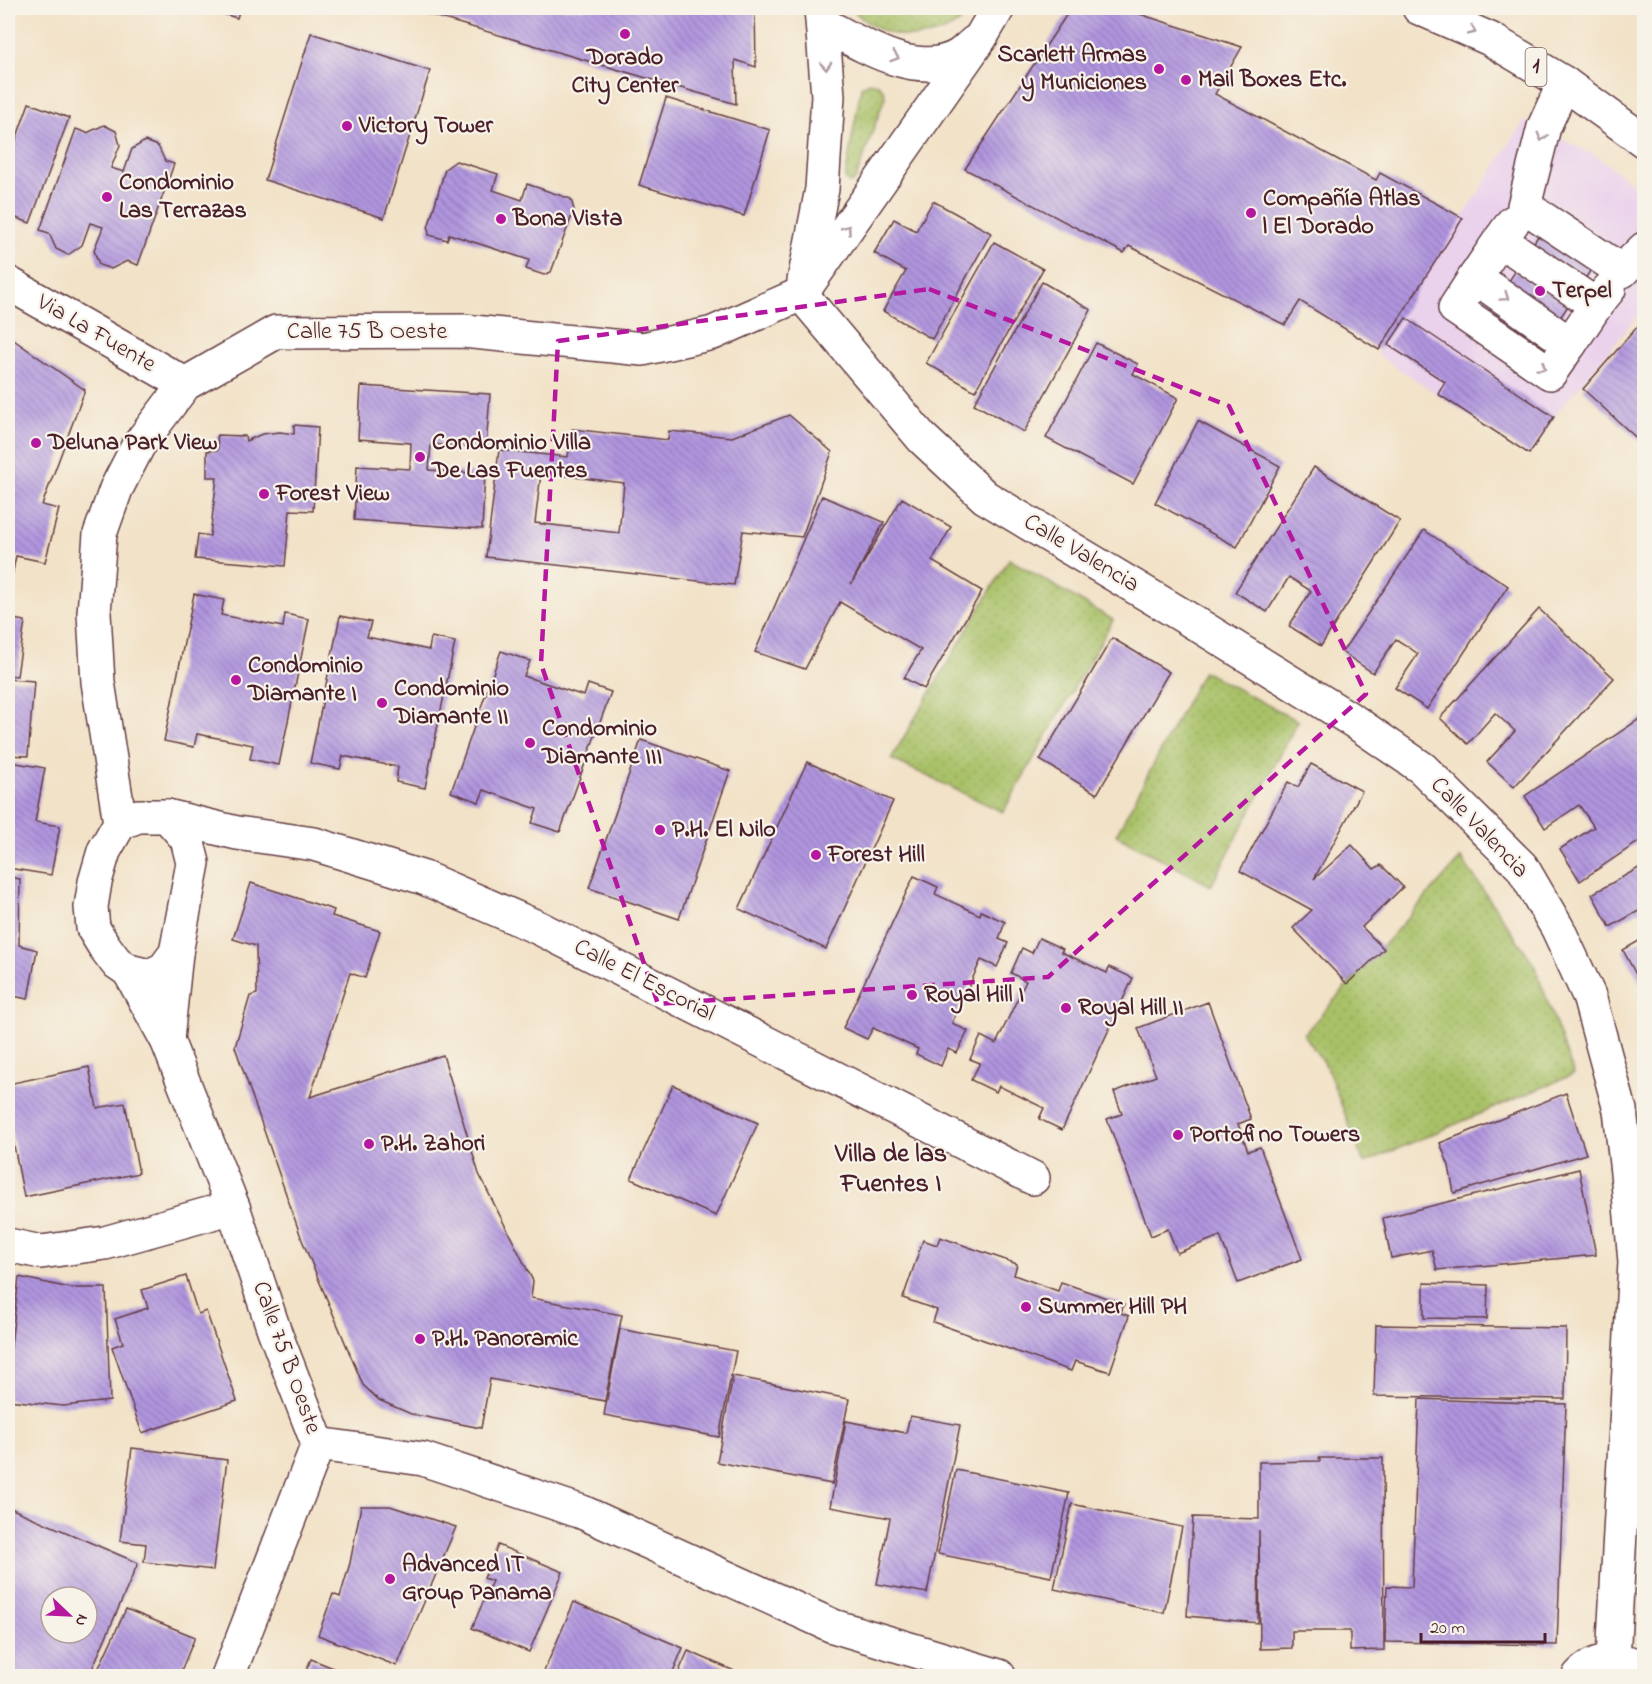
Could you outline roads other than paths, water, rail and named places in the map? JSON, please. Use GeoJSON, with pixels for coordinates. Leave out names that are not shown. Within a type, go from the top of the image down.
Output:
{"type":"FeatureCollection","features":[{"type":"Feature","properties":{"kind":"street"},"geometry":{"type":"LineString","coordinates":[[801,294],[981,37],[998,8]]}},
{"type":"Feature","properties":{"kind":"street","name":"1"},"geometry":{"type":"LineString","coordinates":[[1419,8],[1490,39],[1564,83],[1644,141]]}},
{"type":"Feature","properties":{"kind":"street"},"geometry":{"type":"LineString","coordinates":[[822,16],[887,55],[922,64],[939,62],[959,55],[981,37]]}},
{"type":"Feature","properties":{"kind":"street"},"geometry":{"type":"LineString","coordinates":[[801,294],[822,189],[828,96],[822,16]]}},
{"type":"Feature","properties":{"kind":"street"},"geometry":{"type":"LineString","coordinates":[[1524,206],[1633,260],[1596,305],[1570,344],[1475,277],[1524,206],[1544,127],[1564,83]]}},
{"type":"Feature","properties":{"kind":"street"},"geometry":{"type":"LineString","coordinates":[[1500,240],[1596,305]]}},
{"type":"Feature","properties":{"kind":"street","name":"Via La Fuente"},"geometry":{"type":"LineString","coordinates":[[8,283],[185,384]]}},
{"type":"Feature","properties":{"kind":"street","name":"Calle 75 B Oeste"},"geometry":{"type":"LineString","coordinates":[[120,823],[98,682],[94,613],[100,534],[116,489],[138,446],[185,384],[276,332],[463,331],[643,348],[712,333],[801,294]]}},
{"type":"Feature","properties":{"kind":"street","name":"Calle Valencia"},"geometry":{"type":"LineString","coordinates":[[801,294],[922,438],[985,497],[1345,716],[1422,768],[1522,867],[1558,929],[1589,996],[1620,1110],[1635,1262],[1613,1659]]}},
{"type":"Feature","properties":{"kind":"street"},"geometry":{"type":"LineString","coordinates":[[138,816],[167,816],[187,839],[193,863],[176,953],[164,969],[149,976],[129,971],[116,962],[93,928],[91,907],[95,882],[105,851],[120,823],[138,816]]}},
{"type":"Feature","properties":{"kind":"street","name":"Calle El Escorial"},"geometry":{"type":"LineString","coordinates":[[167,816],[237,833],[314,844],[424,878],[528,923],[1033,1178]]}},
{"type":"Feature","properties":{"kind":"street"},"geometry":{"type":"LineString","coordinates":[[193,863],[237,833]]}},
{"type":"Feature","properties":{"kind":"street","name":"Calle 75 B Oeste"},"geometry":{"type":"LineString","coordinates":[[167,1040],[176,953]]}},
{"type":"Feature","properties":{"kind":"street","name":"Calle 75 B Oeste"},"geometry":{"type":"LineString","coordinates":[[129,971],[167,1040],[233,1207],[274,1330],[318,1444],[228,1677]]}},
{"type":"Feature","properties":{"kind":"street"},"geometry":{"type":"LineString","coordinates":[[8,1245],[41,1252],[105,1243],[233,1207]]}},
{"type":"Feature","properties":{"kind":"street"},"geometry":{"type":"LineString","coordinates":[[318,1444],[423,1459],[582,1512],[833,1626],[999,1677]]}},
{"type":"Feature","properties":{"kind":"street"},"geometry":{"type":"LineString","coordinates":[[1579,1677],[1584,1671],[1598,1663],[1613,1659],[1629,1662],[1644,1669]]}},
{"type":"Feature","properties":{"kind":"place","name":"Dorado City Center"},"geometry":{"type":"Point","coordinates":[625,34]}},
{"type":"Feature","properties":{"kind":"place","name":"Scarlett Armas y Municiones"},"geometry":{"type":"Point","coordinates":[1159,69]}},
{"type":"Feature","properties":{"kind":"place","name":"Mail Boxes Etc."},"geometry":{"type":"Point","coordinates":[1186,80]}},
{"type":"Feature","properties":{"kind":"place","name":"Victory Tower"},"geometry":{"type":"Point","coordinates":[347,126]}},
{"type":"Feature","properties":{"kind":"place","name":"Condominio Las Terrazas"},"geometry":{"type":"Point","coordinates":[107,197]}},
{"type":"Feature","properties":{"kind":"place","name":"Compañía Atlas | El Dorado"},"geometry":{"type":"Point","coordinates":[1251,213]}},
{"type":"Feature","properties":{"kind":"place","name":"Bona Vista"},"geometry":{"type":"Point","coordinates":[501,219]}},
{"type":"Feature","properties":{"kind":"place","name":"Terpel"},"geometry":{"type":"Point","coordinates":[1540,291]}},
{"type":"Feature","properties":{"kind":"place","name":"Deluna Park View"},"geometry":{"type":"Point","coordinates":[36,443]}},
{"type":"Feature","properties":{"kind":"place","name":"Condominio Villa De Las Fuentes"},"geometry":{"type":"Point","coordinates":[420,457]}},
{"type":"Feature","properties":{"kind":"place","name":"Forest View"},"geometry":{"type":"Point","coordinates":[264,494]}},
{"type":"Feature","properties":{"kind":"place","name":"Condominio Diamante I"},"geometry":{"type":"Point","coordinates":[236,680]}},
{"type":"Feature","properties":{"kind":"place","name":"Condominio Diamante II"},"geometry":{"type":"Point","coordinates":[382,703]}},
{"type":"Feature","properties":{"kind":"place","name":"Condominio Diamante III"},"geometry":{"type":"Point","coordinates":[530,743]}},
{"type":"Feature","properties":{"kind":"place","name":"P.H. El Nilo"},"geometry":{"type":"Point","coordinates":[660,830]}},
{"type":"Feature","properties":{"kind":"place","name":"Forest Hill"},"geometry":{"type":"Point","coordinates":[816,855]}},
{"type":"Feature","properties":{"kind":"place","name":"Royal Hill I"},"geometry":{"type":"Point","coordinates":[912,995]}},
{"type":"Feature","properties":{"kind":"place","name":"Royal Hill II"},"geometry":{"type":"Point","coordinates":[1066,1008]}},
{"type":"Feature","properties":{"kind":"place","name":"Portofino Towers"},"geometry":{"type":"Point","coordinates":[1178,1135]}},
{"type":"Feature","properties":{"kind":"place","name":"P.H. Zahori"},"geometry":{"type":"Point","coordinates":[369,1144]}},
{"type":"Feature","properties":{"kind":"place","name":"Summer Hill PH"},"geometry":{"type":"Point","coordinates":[1026,1307]}},
{"type":"Feature","properties":{"kind":"place","name":"P.H. Panoramic"},"geometry":{"type":"Point","coordinates":[420,1339]}},
{"type":"Feature","properties":{"kind":"place","name":"Advanced IT Group Panama"},"geometry":{"type":"Point","coordinates":[390,1579]}},
{"type":"Feature","properties":{"kind":"district","name":"Villa de las Fuentes I"},"geometry":{"type":"Point","coordinates":[891,1170]}}]}
